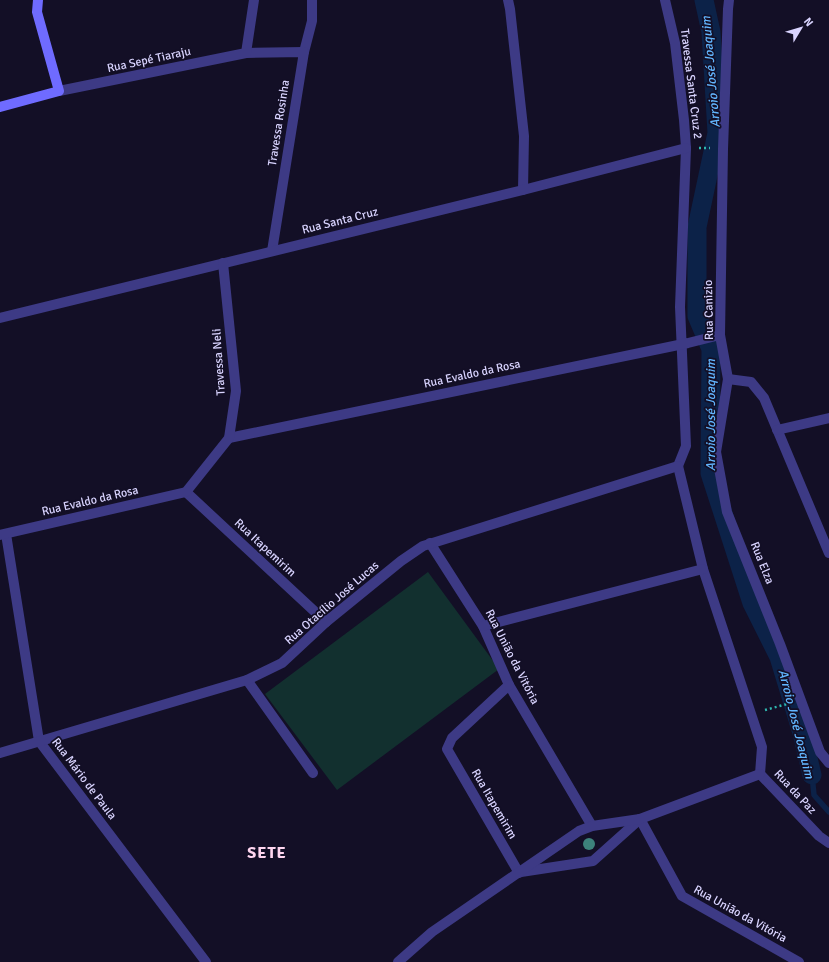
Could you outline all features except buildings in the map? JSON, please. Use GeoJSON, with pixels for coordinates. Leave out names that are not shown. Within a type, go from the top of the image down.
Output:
{"type":"FeatureCollection","features":[{"type":"Feature","properties":{"kind":"main road"},"geometry":{"type":"LineString","coordinates":[[38,0],[37,12],[58,91]]}},
{"type":"Feature","properties":{"kind":"main road","name":"Rua Sepé Tiaraju"},"geometry":{"type":"LineString","coordinates":[[0,107],[58,91]]}},
{"type":"Feature","properties":{"kind":"street"},"geometry":{"type":"LineString","coordinates":[[246,53],[254,0]]}},
{"type":"Feature","properties":{"kind":"street","name":"Travessa Rosinha"},"geometry":{"type":"LineString","coordinates":[[272,251],[304,52],[312,21],[312,0]]}},
{"type":"Feature","properties":{"kind":"street"},"geometry":{"type":"LineString","coordinates":[[508,0],[524,136],[523,190]]}},
{"type":"Feature","properties":{"kind":"street","name":"Travessa Santa Cruz 2"},"geometry":{"type":"LineString","coordinates":[[665,0],[675,43],[686,148]]}},
{"type":"Feature","properties":{"kind":"street"},"geometry":{"type":"LineString","coordinates":[[721,0],[728,5]]}},
{"type":"Feature","properties":{"kind":"street","name":"Rua Canizio"},"geometry":{"type":"LineString","coordinates":[[728,5],[718,335],[728,379]]}},
{"type":"Feature","properties":{"kind":"street","name":"Rua Sepé Tiaraju"},"geometry":{"type":"LineString","coordinates":[[58,91],[246,53],[304,52]]}},
{"type":"Feature","properties":{"kind":"street"},"geometry":{"type":"LineString","coordinates":[[398,962],[432,932],[579,831],[592,826],[640,818],[760,774],[762,747],[703,569],[678,466],[686,446],[684,343],[680,307],[686,148]]}},
{"type":"Feature","properties":{"kind":"street","name":"Rua Santa Cruz"},"geometry":{"type":"LineString","coordinates":[[0,318],[523,190],[686,148]]}},
{"type":"Feature","properties":{"kind":"street","name":"Travessa Neli"},"geometry":{"type":"LineString","coordinates":[[223,264],[236,391],[229,438]]}},
{"type":"Feature","properties":{"kind":"street","name":"Rua Evaldo da Rosa"},"geometry":{"type":"LineString","coordinates":[[229,438],[718,335]]}},
{"type":"Feature","properties":{"kind":"street"},"geometry":{"type":"LineString","coordinates":[[728,379],[751,382],[764,398],[829,553]]}},
{"type":"Feature","properties":{"kind":"street","name":"Rua Elza"},"geometry":{"type":"LineString","coordinates":[[728,379],[716,452],[727,512],[780,644],[820,752],[829,763]]}},
{"type":"Feature","properties":{"kind":"street"},"geometry":{"type":"LineString","coordinates":[[777,430],[829,418]]}},
{"type":"Feature","properties":{"kind":"street"},"geometry":{"type":"LineString","coordinates":[[186,492],[229,438]]}},
{"type":"Feature","properties":{"kind":"street","name":"Rua Otacílio José Lucas"},"geometry":{"type":"LineString","coordinates":[[0,753],[247,680],[282,663],[326,622],[401,561],[423,546],[678,466]]}},
{"type":"Feature","properties":{"kind":"street","name":"Rua Evaldo da Rosa"},"geometry":{"type":"LineString","coordinates":[[3,534],[186,492]]}},
{"type":"Feature","properties":{"kind":"street","name":"Rua Itapemirim"},"geometry":{"type":"LineString","coordinates":[[186,492],[326,622]]}},
{"type":"Feature","properties":{"kind":"street","name":"Rua Mário de Paula"},"geometry":{"type":"LineString","coordinates":[[3,534],[39,741],[206,962]]}},
{"type":"Feature","properties":{"kind":"street","name":"Rua União da Vitória"},"geometry":{"type":"LineString","coordinates":[[430,543],[483,626],[509,685],[592,826]]}},
{"type":"Feature","properties":{"kind":"street"},"geometry":{"type":"LineString","coordinates":[[483,626],[703,569]]}},
{"type":"Feature","properties":{"kind":"street"},"geometry":{"type":"LineString","coordinates":[[247,680],[313,772]]}},
{"type":"Feature","properties":{"kind":"street","name":"Rua Itapemirim"},"geometry":{"type":"LineString","coordinates":[[509,685],[452,738],[447,749],[519,872]]}},
{"type":"Feature","properties":{"kind":"street","name":"Rua da Paz"},"geometry":{"type":"LineString","coordinates":[[760,774],[819,836],[829,843]]}},
{"type":"Feature","properties":{"kind":"street"},"geometry":{"type":"LineString","coordinates":[[519,872],[593,861],[640,818]]}},
{"type":"Feature","properties":{"kind":"street","name":"Rua União da Vitória"},"geometry":{"type":"LineString","coordinates":[[640,818],[682,896],[799,962]]}},
{"type":"Feature","properties":{"kind":"path"},"geometry":{"type":"LineString","coordinates":[[686,148],[723,149]]}},
{"type":"Feature","properties":{"kind":"path"},"geometry":{"type":"LineString","coordinates":[[768,709],[788,704]]}},
{"type":"Feature","properties":{"kind":"green space"},"geometry":{"type":"Polygon","coordinates":[[[428,572],[499,669],[337,790],[265,694],[428,572]]]}},
{"type":"Feature","properties":{"kind":"waterway","name":"Arroio José Joaquim"},"geometry":{"type":"LineString","coordinates":[[704,0],[711,32],[717,133],[697,227],[697,316],[711,349],[710,473],[752,603],[779,657],[802,733],[812,775]]}},
{"type":"Feature","properties":{"kind":"waterway","name":"Arroio José Joaquim"},"geometry":{"type":"LineString","coordinates":[[812,775],[814,795],[829,812]]}},
{"type":"Feature","properties":{"kind":"district","name":"SETE"},"geometry":{"type":"Point","coordinates":[267,853]}}]}
